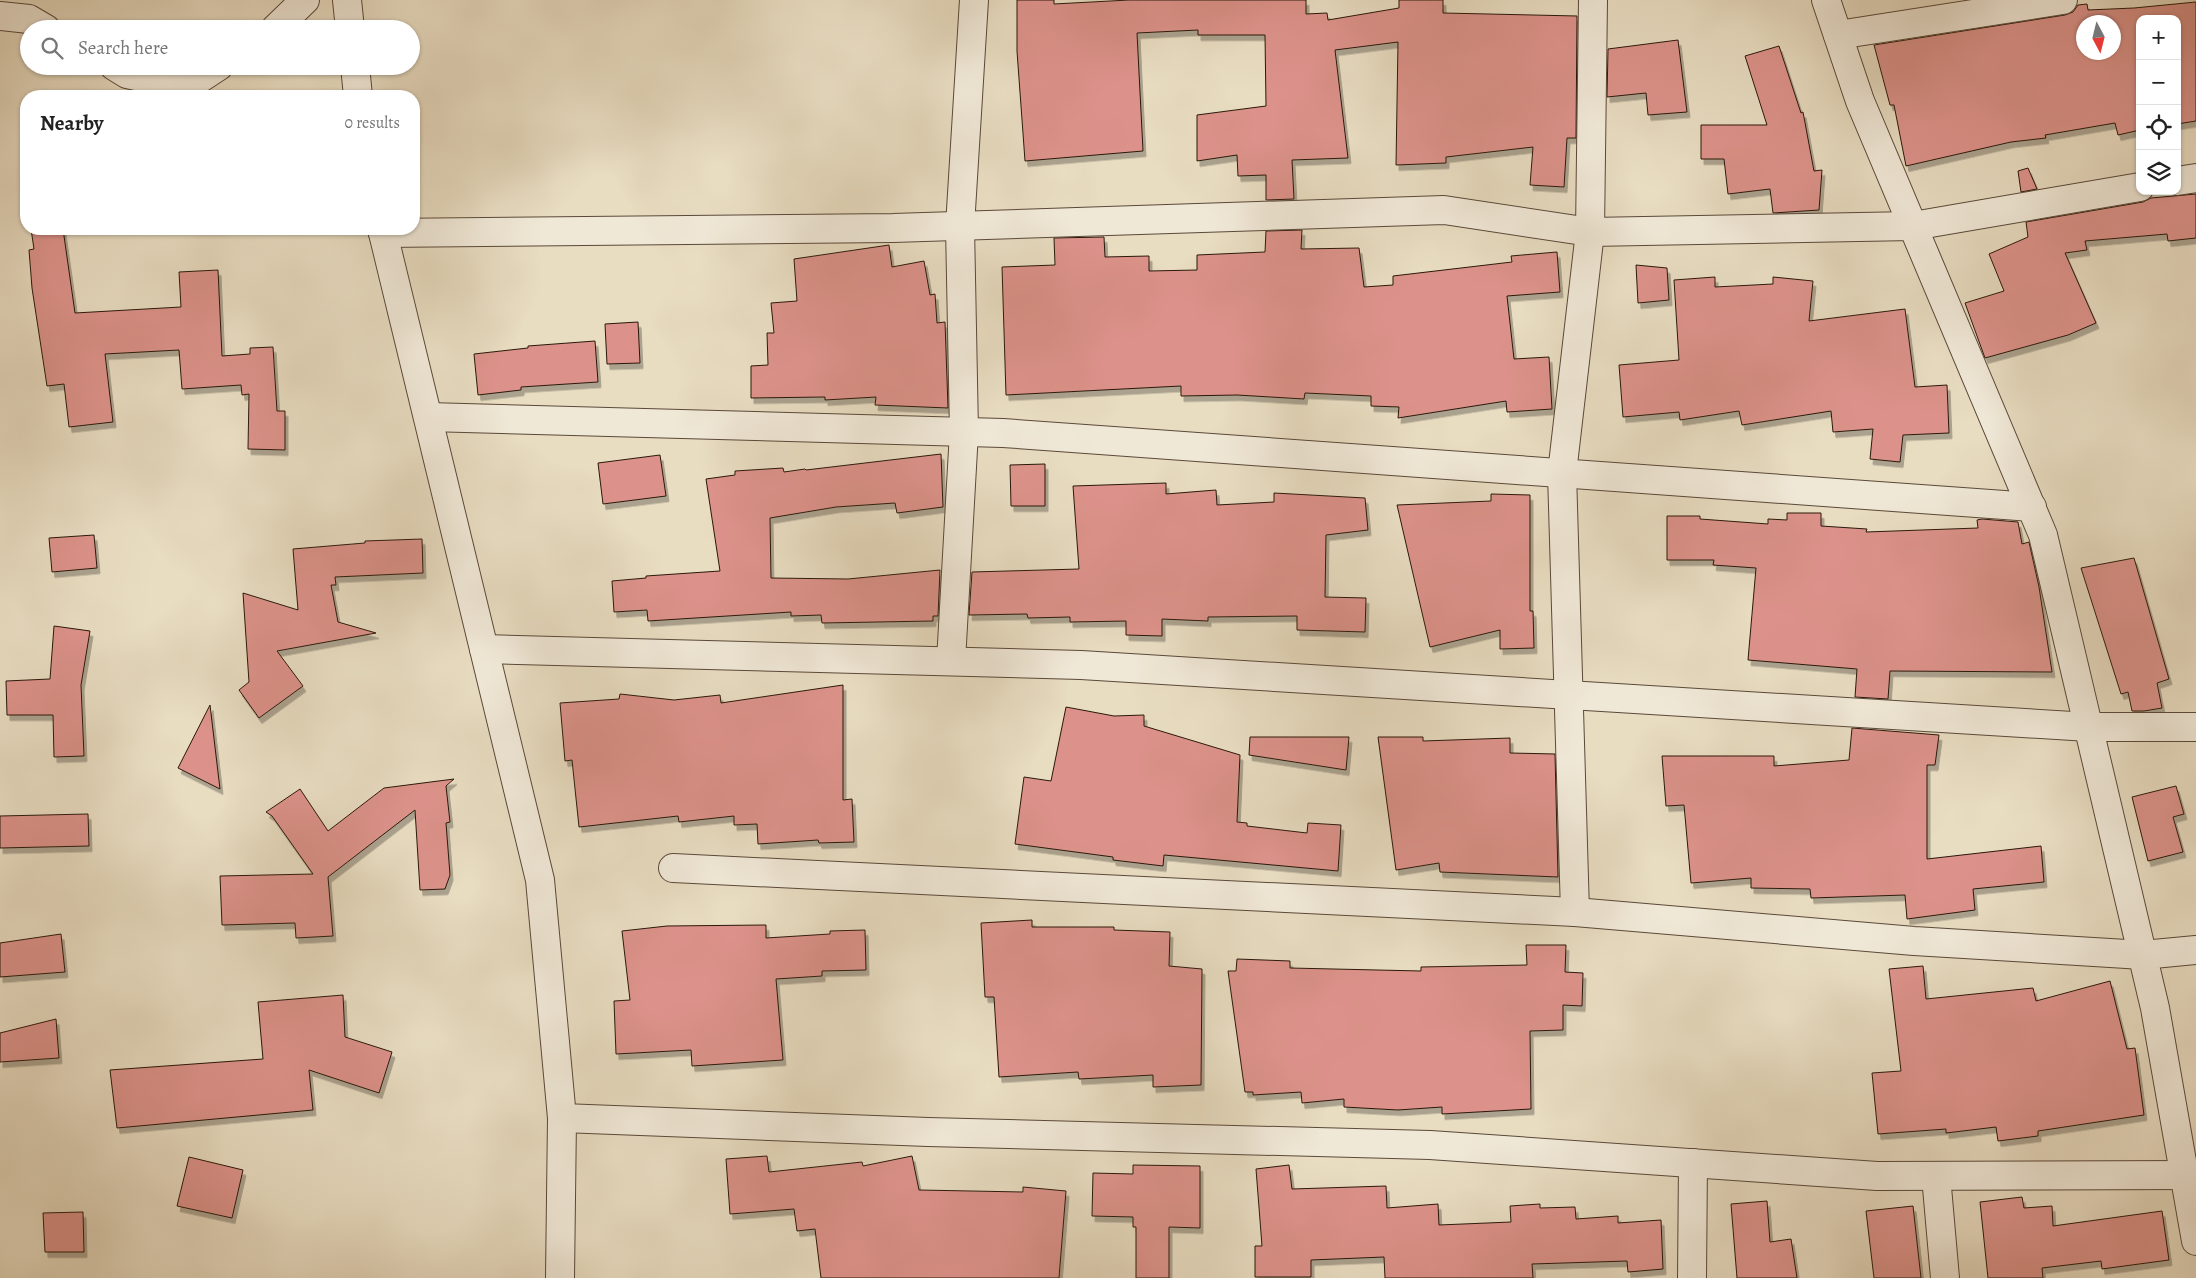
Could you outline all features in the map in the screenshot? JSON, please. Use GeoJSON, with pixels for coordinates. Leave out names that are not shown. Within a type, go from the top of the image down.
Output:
{"type":"FeatureCollection","features":[{"type":"Feature","properties":{"kind":"street"},"geometry":{"type":"LineString","coordinates":[[284,20],[304,0]]}},
{"type":"Feature","properties":{"kind":"street"},"geometry":{"type":"LineString","coordinates":[[346,0],[349,20]]}},
{"type":"Feature","properties":{"kind":"street"},"geometry":{"type":"LineString","coordinates":[[952,662],[964,432],[960,226],[974,0]]}},
{"type":"Feature","properties":{"kind":"street"},"geometry":{"type":"LineString","coordinates":[[1575,912],[1562,473],[1590,232],[1593,0]]}},
{"type":"Feature","properties":{"kind":"street"},"geometry":{"type":"LineString","coordinates":[[1826,0],[1860,101],[2043,535],[2155,1008],[2190,1174],[2196,1242]]}},
{"type":"Feature","properties":{"kind":"street"},"geometry":{"type":"LineString","coordinates":[[1838,35],[2063,0]]}},
{"type":"Feature","properties":{"kind":"street"},"geometry":{"type":"LineString","coordinates":[[0,16],[31,20]]}},
{"type":"Feature","properties":{"kind":"street"},"geometry":{"type":"LineString","coordinates":[[132,75],[187,87],[205,75]]}},
{"type":"Feature","properties":{"kind":"street"},"geometry":{"type":"LineString","coordinates":[[356,75],[357,90]]}},
{"type":"Feature","properties":{"kind":"street"},"geometry":{"type":"LineString","coordinates":[[2181,180],[2196,178]]}},
{"type":"Feature","properties":{"kind":"street"},"geometry":{"type":"LineString","coordinates":[[420,231],[960,226],[1444,210],[1590,232],[1913,226],[2136,188]]}},
{"type":"Feature","properties":{"kind":"street"},"geometry":{"type":"LineString","coordinates":[[384,235],[540,880],[562,1118],[560,1278]]}},
{"type":"Feature","properties":{"kind":"street"},"geometry":{"type":"LineString","coordinates":[[428,417],[964,432],[2032,506]]}},
{"type":"Feature","properties":{"kind":"street"},"geometry":{"type":"LineString","coordinates":[[484,649],[1081,665],[2089,727],[2196,727]]}},
{"type":"Feature","properties":{"kind":"street"},"geometry":{"type":"LineString","coordinates":[[673,868],[1575,912],[1914,941],[2143,955],[2196,950]]}},
{"type":"Feature","properties":{"kind":"street"},"geometry":{"type":"LineString","coordinates":[[562,1118],[928,1132],[1430,1145],[1877,1176],[2190,1174]]}},
{"type":"Feature","properties":{"kind":"street"},"geometry":{"type":"LineString","coordinates":[[1692,1278],[1693,1163]]}},
{"type":"Feature","properties":{"kind":"street"},"geometry":{"type":"LineString","coordinates":[[1936,1176],[1945,1278]]}},
{"type":"Feature","properties":{"kind":"building"},"geometry":{"type":"Polygon","coordinates":[[[1017,0],[1054,0],[1054,4],[1129,0],[1306,0],[1306,14],[1327,13],[1328,20],[1399,8],[1399,0],[1443,0],[1443,13],[1577,16],[1576,138],[1567,138],[1564,187],[1530,185],[1533,147],[1446,157],[1446,163],[1396,165],[1398,42],[1335,50],[1348,158],[1292,160],[1294,199],[1266,200],[1266,175],[1238,176],[1237,155],[1197,161],[1197,115],[1266,106],[1265,35],[1198,35],[1198,30],[1137,33],[1143,151],[1025,161],[1017,51],[1017,0]]]}},
{"type":"Feature","properties":{"kind":"building"},"geometry":{"type":"Polygon","coordinates":[[[2196,2],[2196,121],[2181,123],[2181,15],[2136,15],[2136,131],[2118,135],[2115,123],[2045,135],[2046,138],[2011,142],[1906,166],[1894,105],[1890,105],[1874,45],[2065,15],[2073,12],[2078,5],[2087,4],[2088,10],[2196,2]]]}},
{"type":"Feature","properties":{"kind":"building"},"geometry":{"type":"Polygon","coordinates":[[[1678,40],[1687,112],[1648,115],[1646,93],[1607,97],[1608,49],[1678,40]]]}},
{"type":"Feature","properties":{"kind":"building"},"geometry":{"type":"Polygon","coordinates":[[[1779,46],[1801,113],[1803,112],[1814,171],[1822,170],[1819,210],[1773,213],[1770,189],[1728,194],[1724,159],[1701,159],[1701,125],[1767,125],[1745,56],[1779,46]]]}},
{"type":"Feature","properties":{"kind":"building"},"geometry":{"type":"Polygon","coordinates":[[[2028,168],[2037,189],[2021,192],[2018,171],[2028,168]]]}},
{"type":"Feature","properties":{"kind":"building"},"geometry":{"type":"Polygon","coordinates":[[[2196,194],[2196,238],[2168,241],[2167,234],[2085,241],[2087,250],[2065,253],[2096,323],[2068,335],[1985,358],[1965,303],[2004,291],[1989,254],[2028,237],[2026,222],[2143,202],[2151,198],[2196,194]]]}},
{"type":"Feature","properties":{"kind":"building"},"geometry":{"type":"Polygon","coordinates":[[[1302,230],[1301,249],[1359,248],[1364,287],[1393,285],[1393,276],[1512,262],[1511,256],[1557,252],[1560,292],[1507,296],[1514,359],[1549,357],[1552,409],[1507,412],[1506,401],[1398,418],[1399,407],[1371,406],[1371,396],[1305,393],[1304,399],[1237,395],[1181,396],[1181,386],[1006,395],[1002,267],[1055,265],[1054,238],[1104,237],[1105,257],[1149,256],[1149,271],[1197,270],[1197,255],[1265,252],[1266,231],[1302,230]]]}},
{"type":"Feature","properties":{"kind":"building"},"geometry":{"type":"Polygon","coordinates":[[[32,235],[64,235],[75,313],[181,307],[179,272],[218,270],[222,356],[250,354],[250,348],[273,347],[277,411],[285,411],[285,450],[248,449],[249,394],[242,395],[241,385],[182,389],[179,350],[105,354],[113,422],[69,427],[64,384],[47,386],[32,288],[29,250],[34,249],[32,235]]]}},
{"type":"Feature","properties":{"kind":"building"},"geometry":{"type":"Polygon","coordinates":[[[889,245],[892,267],[924,261],[930,295],[935,294],[937,323],[945,322],[948,408],[875,405],[876,397],[825,400],[825,397],[751,398],[751,366],[768,365],[767,333],[774,333],[771,303],[797,301],[794,259],[889,245]]]}},
{"type":"Feature","properties":{"kind":"building"},"geometry":{"type":"Polygon","coordinates":[[[1636,265],[1667,268],[1669,300],[1638,303],[1636,265]]]}},
{"type":"Feature","properties":{"kind":"building"},"geometry":{"type":"Polygon","coordinates":[[[1715,277],[1715,287],[1773,284],[1773,277],[1813,281],[1809,321],[1905,309],[1915,387],[1947,385],[1949,433],[1903,435],[1900,462],[1870,459],[1873,429],[1833,432],[1831,411],[1742,425],[1739,411],[1680,420],[1679,412],[1623,417],[1619,365],[1679,360],[1674,280],[1715,277]]]}},
{"type":"Feature","properties":{"kind":"building"},"geometry":{"type":"Polygon","coordinates":[[[638,322],[640,363],[607,364],[605,324],[638,322]]]}},
{"type":"Feature","properties":{"kind":"building"},"geometry":{"type":"Polygon","coordinates":[[[595,341],[598,382],[521,387],[521,390],[478,395],[474,354],[528,348],[528,346],[595,341]]]}},
{"type":"Feature","properties":{"kind":"building"},"geometry":{"type":"Polygon","coordinates":[[[941,454],[943,507],[897,513],[895,503],[836,507],[770,518],[771,578],[848,579],[940,570],[938,616],[933,616],[933,621],[822,623],[821,615],[791,616],[791,612],[648,621],[647,610],[614,612],[612,581],[646,578],[646,576],[720,571],[706,479],[735,475],[735,471],[783,468],[784,472],[941,454]]]}},
{"type":"Feature","properties":{"kind":"building"},"geometry":{"type":"Polygon","coordinates":[[[660,455],[666,496],[603,504],[598,463],[660,455]]]}},
{"type":"Feature","properties":{"kind":"building"},"geometry":{"type":"Polygon","coordinates":[[[1045,464],[1045,506],[1011,506],[1010,465],[1045,464]]]}},
{"type":"Feature","properties":{"kind":"building"},"geometry":{"type":"Polygon","coordinates":[[[1166,483],[1166,494],[1216,490],[1217,505],[1274,502],[1274,493],[1365,498],[1368,530],[1326,535],[1325,597],[1366,598],[1365,632],[1297,630],[1297,616],[1208,617],[1208,621],[1162,619],[1162,636],[1126,635],[1126,621],[1070,622],[1070,617],[1028,618],[1027,614],[969,615],[972,572],[1079,569],[1073,486],[1166,483]]]}},
{"type":"Feature","properties":{"kind":"building"},"geometry":{"type":"Polygon","coordinates":[[[1491,494],[1530,495],[1530,611],[1533,611],[1534,648],[1500,649],[1500,630],[1430,647],[1397,505],[1491,501],[1491,494]]]}},
{"type":"Feature","properties":{"kind":"building"},"geometry":{"type":"Polygon","coordinates":[[[1787,513],[1821,513],[1821,526],[1867,529],[1866,532],[1978,528],[1977,520],[1982,519],[2018,522],[2022,544],[2029,542],[2039,587],[2052,672],[1890,671],[1888,699],[1855,697],[1857,669],[1748,660],[1756,568],[1713,565],[1714,560],[1667,560],[1667,516],[1700,516],[1700,519],[1768,524],[1768,519],[1787,520],[1787,513]]]}},
{"type":"Feature","properties":{"kind":"building"},"geometry":{"type":"Polygon","coordinates":[[[94,535],[97,568],[52,572],[49,538],[94,535]]]}},
{"type":"Feature","properties":{"kind":"building"},"geometry":{"type":"Polygon","coordinates":[[[422,539],[423,573],[335,577],[336,585],[331,585],[338,622],[376,633],[277,651],[303,686],[259,718],[239,690],[249,682],[243,593],[298,610],[293,549],[365,543],[365,541],[422,539]]]}},
{"type":"Feature","properties":{"kind":"building"},"geometry":{"type":"Polygon","coordinates":[[[2134,558],[2169,679],[2157,683],[2162,708],[2144,711],[2132,711],[2128,692],[2121,694],[2081,568],[2134,558]]]}},
{"type":"Feature","properties":{"kind":"building"},"geometry":{"type":"Polygon","coordinates":[[[54,626],[90,631],[81,685],[84,756],[54,757],[53,715],[7,715],[6,681],[50,679],[54,626]]]}},
{"type":"Feature","properties":{"kind":"building"},"geometry":{"type":"Polygon","coordinates":[[[843,685],[843,800],[852,799],[854,842],[819,843],[818,840],[758,844],[757,824],[734,825],[734,816],[679,822],[678,816],[579,827],[572,760],[565,761],[560,703],[619,699],[620,694],[674,700],[720,695],[721,703],[843,685]]]}},
{"type":"Feature","properties":{"kind":"building"},"geometry":{"type":"Polygon","coordinates":[[[210,705],[220,789],[178,768],[210,705]]]}},
{"type":"Feature","properties":{"kind":"building"},"geometry":{"type":"Polygon","coordinates":[[[1066,707],[1114,716],[1144,715],[1144,726],[1240,755],[1237,822],[1247,823],[1247,826],[1307,833],[1308,823],[1341,825],[1338,871],[1164,855],[1163,866],[1113,860],[1113,857],[1015,844],[1024,777],[1051,781],[1066,707]]]}},
{"type":"Feature","properties":{"kind":"building"},"geometry":{"type":"Polygon","coordinates":[[[1852,728],[1939,735],[1935,765],[1927,765],[1927,859],[2041,846],[2044,882],[1973,889],[1975,910],[1907,919],[1905,895],[1811,898],[1810,889],[1751,888],[1751,878],[1691,883],[1684,805],[1666,806],[1662,756],[1774,756],[1774,766],[1849,760],[1852,728]]]}},
{"type":"Feature","properties":{"kind":"building"},"geometry":{"type":"Polygon","coordinates":[[[1250,737],[1349,737],[1346,770],[1249,755],[1250,737]]]}},
{"type":"Feature","properties":{"kind":"building"},"geometry":{"type":"Polygon","coordinates":[[[1378,737],[1423,737],[1423,741],[1510,738],[1510,753],[1555,754],[1558,877],[1440,872],[1439,863],[1396,870],[1378,737]]]}},
{"type":"Feature","properties":{"kind":"building"},"geometry":{"type":"Polygon","coordinates":[[[454,779],[446,786],[450,822],[446,823],[450,875],[445,889],[420,890],[415,810],[328,877],[333,936],[296,938],[295,923],[222,925],[220,876],[313,874],[272,816],[266,812],[300,789],[328,831],[384,788],[454,779]]]}},
{"type":"Feature","properties":{"kind":"building"},"geometry":{"type":"Polygon","coordinates":[[[2176,786],[2184,814],[2173,817],[2183,852],[2148,861],[2132,797],[2176,786]]]}},
{"type":"Feature","properties":{"kind":"building"},"geometry":{"type":"Polygon","coordinates":[[[88,814],[89,846],[0,848],[0,816],[88,814]]]}},
{"type":"Feature","properties":{"kind":"building"},"geometry":{"type":"Polygon","coordinates":[[[1032,920],[1032,927],[1114,927],[1114,930],[1170,932],[1169,966],[1202,969],[1201,1085],[1153,1087],[1153,1075],[1079,1079],[1078,1072],[999,1077],[994,997],[985,997],[981,923],[1032,920]]]}},
{"type":"Feature","properties":{"kind":"building"},"geometry":{"type":"Polygon","coordinates":[[[766,925],[766,938],[830,934],[830,931],[865,930],[866,970],[822,971],[822,976],[776,979],[783,1060],[692,1066],[691,1050],[616,1054],[614,1001],[630,1000],[622,931],[667,926],[766,925]]]}},
{"type":"Feature","properties":{"kind":"building"},"geometry":{"type":"Polygon","coordinates":[[[61,934],[65,972],[0,977],[0,943],[61,934]]]}},
{"type":"Feature","properties":{"kind":"building"},"geometry":{"type":"Polygon","coordinates":[[[1526,945],[1566,945],[1565,972],[1583,973],[1582,1006],[1563,1005],[1563,1030],[1530,1031],[1531,1109],[1442,1114],[1442,1107],[1398,1110],[1344,1107],[1344,1099],[1302,1103],[1301,1092],[1253,1095],[1253,1092],[1245,1092],[1228,971],[1236,971],[1237,959],[1290,961],[1290,968],[1421,971],[1421,967],[1527,965],[1526,945]]]}},
{"type":"Feature","properties":{"kind":"building"},"geometry":{"type":"Polygon","coordinates":[[[1923,966],[1926,999],[2033,988],[2036,1001],[2110,981],[2127,1049],[2135,1048],[2144,1115],[2038,1131],[2038,1136],[1998,1141],[1996,1127],[1946,1133],[1946,1129],[1878,1134],[1872,1073],[1901,1071],[1889,969],[1923,966]]]}},
{"type":"Feature","properties":{"kind":"building"},"geometry":{"type":"Polygon","coordinates":[[[343,995],[345,1037],[392,1052],[379,1093],[309,1070],[313,1110],[117,1128],[110,1070],[263,1059],[258,1002],[343,995]]]}},
{"type":"Feature","properties":{"kind":"building"},"geometry":{"type":"Polygon","coordinates":[[[56,1019],[59,1058],[0,1062],[0,1033],[56,1019]]]}},
{"type":"Feature","properties":{"kind":"building"},"geometry":{"type":"Polygon","coordinates":[[[767,1156],[769,1172],[862,1162],[863,1166],[912,1156],[919,1190],[1023,1192],[1023,1187],[1066,1191],[1059,1278],[821,1278],[815,1229],[797,1231],[794,1209],[730,1214],[726,1159],[767,1156]]]}},
{"type":"Feature","properties":{"kind":"building"},"geometry":{"type":"Polygon","coordinates":[[[189,1157],[243,1170],[232,1218],[177,1206],[189,1157]]]}},
{"type":"Feature","properties":{"kind":"building"},"geometry":{"type":"Polygon","coordinates":[[[1133,1165],[1200,1166],[1200,1228],[1169,1227],[1169,1278],[1136,1278],[1136,1227],[1133,1227],[1133,1217],[1092,1216],[1093,1173],[1133,1174],[1133,1165]]]}},
{"type":"Feature","properties":{"kind":"building"},"geometry":{"type":"Polygon","coordinates":[[[1289,1165],[1292,1189],[1386,1186],[1387,1208],[1438,1204],[1439,1225],[1511,1222],[1510,1206],[1540,1204],[1540,1208],[1575,1207],[1576,1219],[1618,1216],[1618,1223],[1661,1220],[1663,1269],[1628,1272],[1627,1261],[1532,1264],[1533,1278],[1385,1278],[1384,1257],[1311,1260],[1311,1277],[1255,1277],[1255,1246],[1262,1246],[1256,1169],[1289,1165]]]}},
{"type":"Feature","properties":{"kind":"building"},"geometry":{"type":"Polygon","coordinates":[[[2022,1197],[2024,1208],[2052,1206],[2053,1226],[2162,1211],[2169,1260],[2102,1269],[2101,1261],[2042,1268],[2043,1278],[1988,1278],[1980,1202],[2022,1197]]]}},
{"type":"Feature","properties":{"kind":"building"},"geometry":{"type":"Polygon","coordinates":[[[1767,1201],[1770,1242],[1791,1239],[1797,1278],[1737,1278],[1731,1204],[1767,1201]]]}},
{"type":"Feature","properties":{"kind":"building"},"geometry":{"type":"Polygon","coordinates":[[[1913,1206],[1921,1278],[1874,1278],[1866,1211],[1913,1206]]]}},
{"type":"Feature","properties":{"kind":"building"},"geometry":{"type":"Polygon","coordinates":[[[83,1212],[84,1252],[45,1252],[43,1213],[83,1212]]]}}]}
